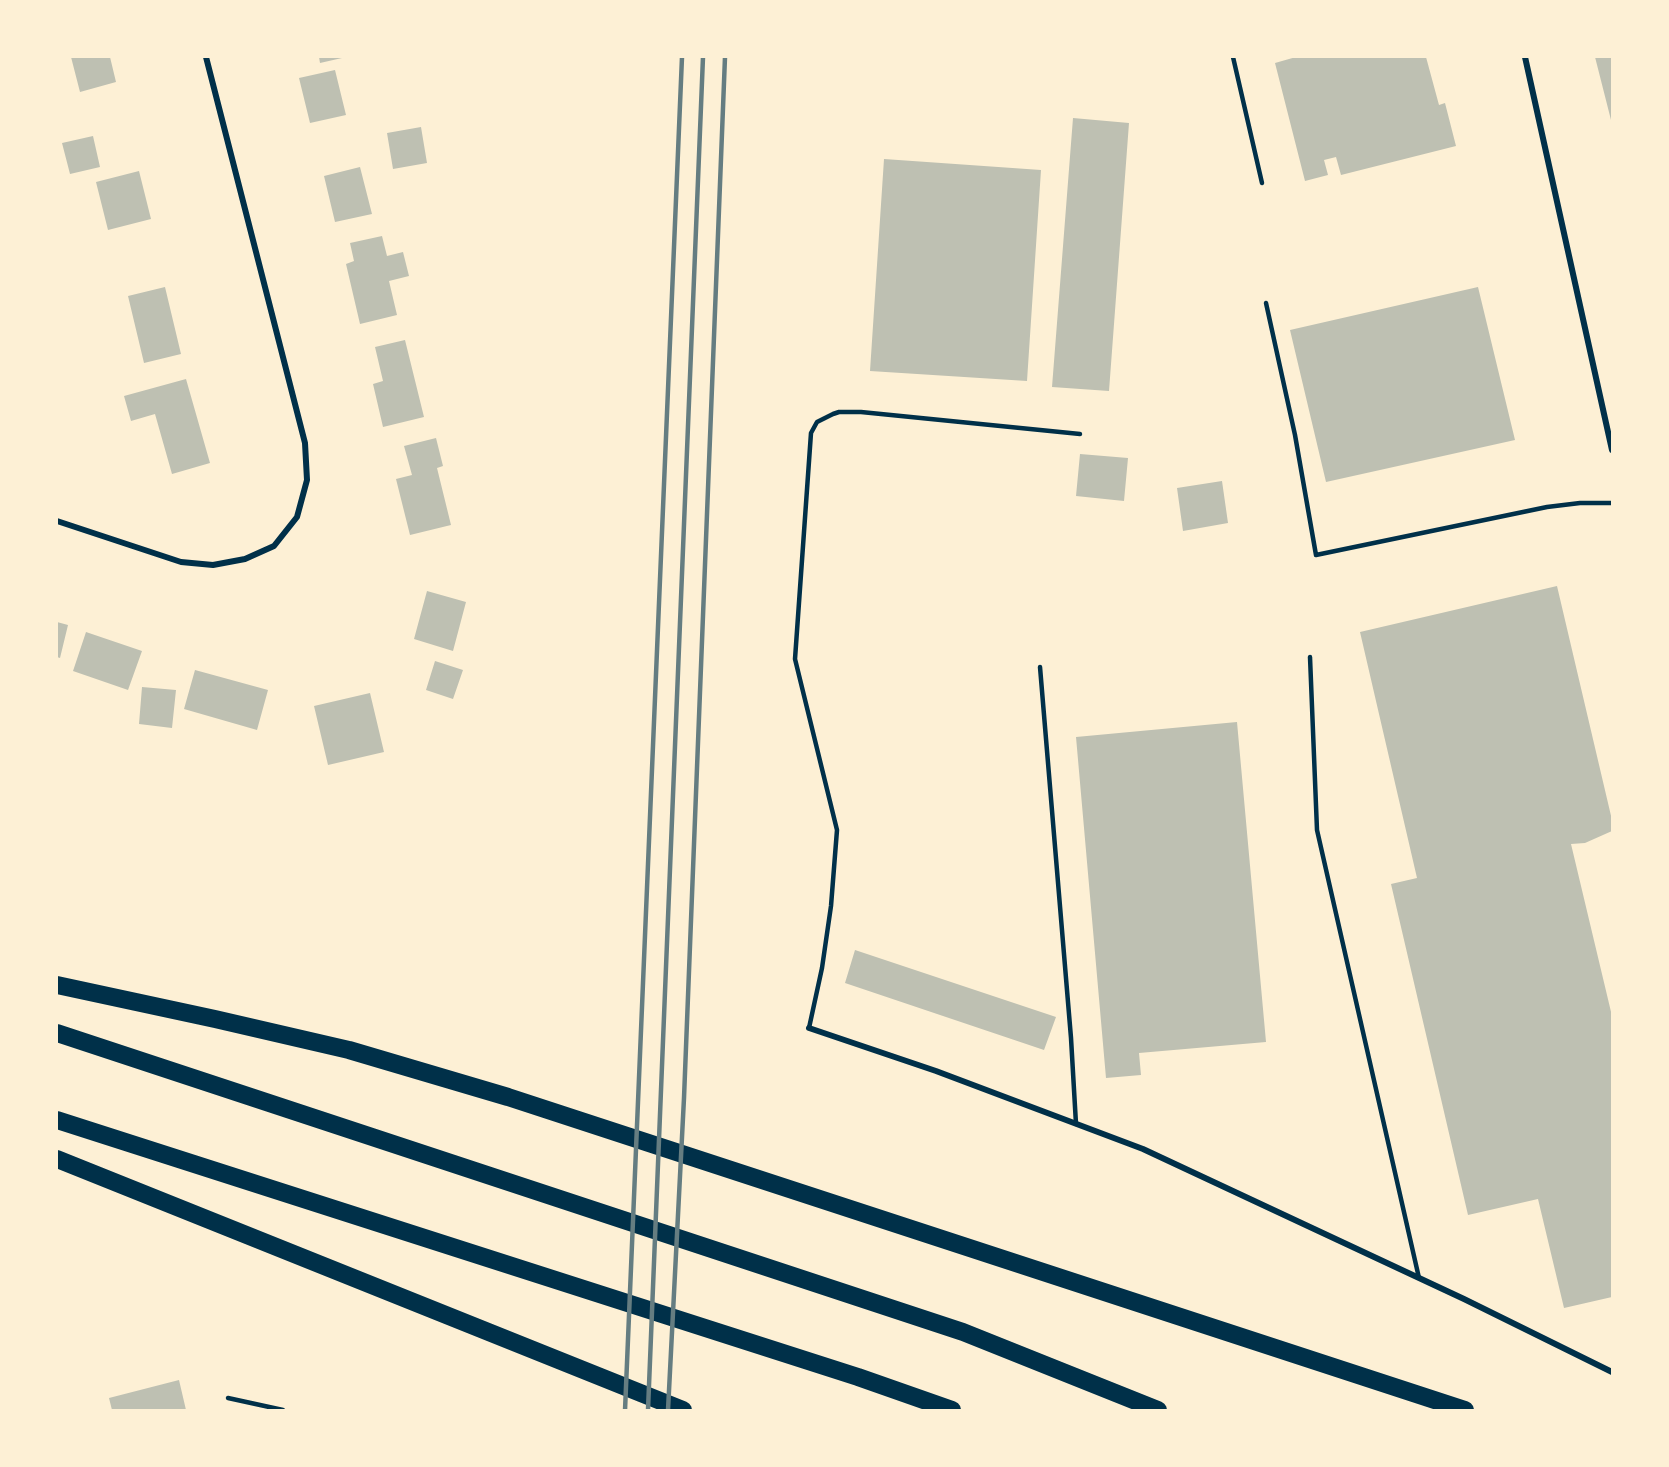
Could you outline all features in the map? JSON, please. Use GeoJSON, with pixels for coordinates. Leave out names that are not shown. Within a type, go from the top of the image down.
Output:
{"type":"FeatureCollection","features":[{"type":"Feature","properties":{"kind":"highway"},"geometry":{"type":"LineString","coordinates":[[57,985],[349,1050],[496,1094],[1465,1410]]}},
{"type":"Feature","properties":{"kind":"highway"},"geometry":{"type":"LineString","coordinates":[[57,1033],[963,1332],[1158,1410]]}},
{"type":"Feature","properties":{"kind":"highway"},"geometry":{"type":"LineString","coordinates":[[57,1120],[858,1377],[952,1410]]}},
{"type":"Feature","properties":{"kind":"highway"},"geometry":{"type":"LineString","coordinates":[[57,1159],[683,1410]]}},
{"type":"Feature","properties":{"kind":"street"},"geometry":{"type":"LineString","coordinates":[[57,520],[182,562],[213,566],[245,559],[274,546],[297,517],[307,480],[305,443],[206,57]]}},
{"type":"Feature","properties":{"kind":"street"},"geometry":{"type":"LineString","coordinates":[[1525,57],[1612,450]]}},
{"type":"Feature","properties":{"kind":"street"},"geometry":{"type":"LineString","coordinates":[[809,1028],[936,1071],[1143,1149],[1419,1278],[1612,1372]]}},
{"type":"Feature","properties":{"kind":"lane"},"geometry":{"type":"LineString","coordinates":[[1233,57],[1262,183]]}},
{"type":"Feature","properties":{"kind":"lane"},"geometry":{"type":"LineString","coordinates":[[1266,303],[1295,435],[1316,555],[1547,507],[1612,504]]}},
{"type":"Feature","properties":{"kind":"lane"},"geometry":{"type":"LineString","coordinates":[[809,1028],[822,968],[831,906],[837,830],[795,659],[811,433],[817,422],[833,414],[861,412],[1080,434]]}},
{"type":"Feature","properties":{"kind":"lane"},"geometry":{"type":"LineString","coordinates":[[1310,657],[1317,830],[1419,1278]]}},
{"type":"Feature","properties":{"kind":"lane"},"geometry":{"type":"LineString","coordinates":[[1040,667],[1076,1124]]}},
{"type":"Feature","properties":{"kind":"lane"},"geometry":{"type":"LineString","coordinates":[[228,1398],[284,1410]]}},
{"type":"Feature","properties":{"kind":"building"},"geometry":{"type":"Polygon","coordinates":[[[71,57],[110,57],[116,82],[80,92],[71,57]]]}},
{"type":"Feature","properties":{"kind":"building"},"geometry":{"type":"Polygon","coordinates":[[[319,57],[341,57],[342,58],[320,63],[319,57]]]}},
{"type":"Feature","properties":{"kind":"building"},"geometry":{"type":"Polygon","coordinates":[[[1296,57],[1426,57],[1439,105],[1445,103],[1456,146],[1341,175],[1336,157],[1324,160],[1328,175],[1305,181],[1275,63],[1296,57]]]}},
{"type":"Feature","properties":{"kind":"building"},"geometry":{"type":"Polygon","coordinates":[[[1595,57],[1612,57],[1612,120],[1611,120],[1595,57]]]}},
{"type":"Feature","properties":{"kind":"building"},"geometry":{"type":"Polygon","coordinates":[[[335,70],[346,115],[310,123],[299,78],[335,70]]]}},
{"type":"Feature","properties":{"kind":"building"},"geometry":{"type":"Polygon","coordinates":[[[1073,118],[1129,123],[1109,391],[1052,387],[1073,118]]]}},
{"type":"Feature","properties":{"kind":"building"},"geometry":{"type":"Polygon","coordinates":[[[421,127],[427,163],[393,169],[387,133],[421,127]]]}},
{"type":"Feature","properties":{"kind":"building"},"geometry":{"type":"Polygon","coordinates":[[[93,136],[100,167],[70,174],[62,143],[93,136]]]}},
{"type":"Feature","properties":{"kind":"building"},"geometry":{"type":"Polygon","coordinates":[[[884,159],[1041,170],[1027,381],[870,371],[884,159]]]}},
{"type":"Feature","properties":{"kind":"building"},"geometry":{"type":"Polygon","coordinates":[[[360,167],[372,214],[335,222],[324,176],[360,167]]]}},
{"type":"Feature","properties":{"kind":"building"},"geometry":{"type":"Polygon","coordinates":[[[139,171],[151,219],[108,230],[96,182],[139,171]]]}},
{"type":"Feature","properties":{"kind":"building"},"geometry":{"type":"Polygon","coordinates":[[[382,236],[387,256],[403,252],[409,276],[389,281],[397,315],[360,324],[346,264],[354,261],[350,243],[382,236]]]}},
{"type":"Feature","properties":{"kind":"building"},"geometry":{"type":"Polygon","coordinates":[[[165,287],[181,354],[144,363],[128,296],[165,287]]]}},
{"type":"Feature","properties":{"kind":"building"},"geometry":{"type":"Polygon","coordinates":[[[1478,287],[1515,440],[1326,482],[1290,330],[1478,287]]]}},
{"type":"Feature","properties":{"kind":"building"},"geometry":{"type":"Polygon","coordinates":[[[405,340],[424,417],[383,427],[373,384],[383,381],[375,347],[405,340]]]}},
{"type":"Feature","properties":{"kind":"building"},"geometry":{"type":"Polygon","coordinates":[[[186,379],[210,463],[172,474],[155,414],[131,421],[124,396],[186,379]]]}},
{"type":"Feature","properties":{"kind":"building"},"geometry":{"type":"Polygon","coordinates":[[[436,438],[443,466],[437,468],[451,525],[410,535],[396,479],[412,475],[404,446],[436,438]]]}},
{"type":"Feature","properties":{"kind":"building"},"geometry":{"type":"Polygon","coordinates":[[[1080,454],[1128,458],[1124,501],[1076,496],[1080,454]]]}},
{"type":"Feature","properties":{"kind":"building"},"geometry":{"type":"Polygon","coordinates":[[[1222,481],[1228,523],[1183,531],[1177,488],[1222,481]]]}},
{"type":"Feature","properties":{"kind":"building"},"geometry":{"type":"Polygon","coordinates":[[[1557,586],[1612,820],[1612,831],[1585,843],[1571,844],[1612,1016],[1612,1297],[1564,1308],[1538,1199],[1468,1215],[1391,884],[1417,878],[1360,632],[1557,586]]]}},
{"type":"Feature","properties":{"kind":"building"},"geometry":{"type":"Polygon","coordinates":[[[427,591],[466,602],[453,651],[414,639],[427,591]]]}},
{"type":"Feature","properties":{"kind":"building"},"geometry":{"type":"Polygon","coordinates":[[[57,622],[68,625],[60,658],[57,657],[57,622]]]}},
{"type":"Feature","properties":{"kind":"building"},"geometry":{"type":"Polygon","coordinates":[[[86,632],[142,651],[128,690],[73,671],[86,632]]]}},
{"type":"Feature","properties":{"kind":"building"},"geometry":{"type":"Polygon","coordinates":[[[435,661],[463,670],[453,699],[426,690],[435,661]]]}},
{"type":"Feature","properties":{"kind":"building"},"geometry":{"type":"Polygon","coordinates":[[[195,670],[268,690],[257,730],[184,709],[195,670]]]}},
{"type":"Feature","properties":{"kind":"building"},"geometry":{"type":"Polygon","coordinates":[[[142,687],[176,690],[172,728],[139,724],[142,687]]]}},
{"type":"Feature","properties":{"kind":"building"},"geometry":{"type":"Polygon","coordinates":[[[370,693],[384,752],[328,765],[314,706],[370,693]]]}},
{"type":"Feature","properties":{"kind":"building"},"geometry":{"type":"Polygon","coordinates":[[[1237,722],[1266,1042],[1139,1053],[1141,1075],[1106,1078],[1076,737],[1237,722]]]}},
{"type":"Feature","properties":{"kind":"building"},"geometry":{"type":"Polygon","coordinates":[[[855,950],[1056,1017],[1044,1050],[845,983],[855,950]]]}},
{"type":"Feature","properties":{"kind":"building"},"geometry":{"type":"Polygon","coordinates":[[[179,1380],[186,1410],[112,1410],[109,1398],[179,1380]]]}},
{"type":"Feature","properties":{"kind":"railway"},"geometry":{"type":"LineString","coordinates":[[625,1410],[682,57]]}},
{"type":"Feature","properties":{"kind":"railway"},"geometry":{"type":"LineString","coordinates":[[648,1410],[703,57]]}},
{"type":"Feature","properties":{"kind":"railway"},"geometry":{"type":"LineString","coordinates":[[668,1410],[684,1098],[725,57]]}}]}
